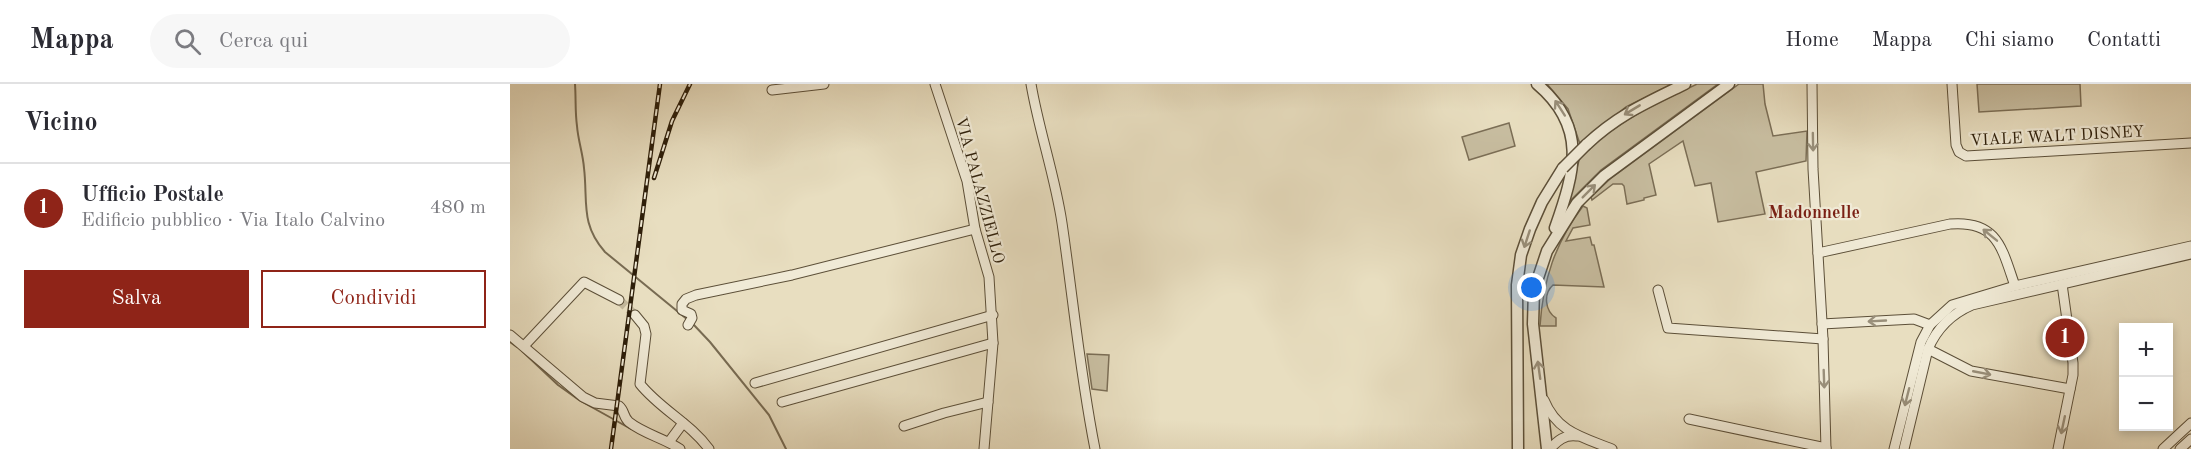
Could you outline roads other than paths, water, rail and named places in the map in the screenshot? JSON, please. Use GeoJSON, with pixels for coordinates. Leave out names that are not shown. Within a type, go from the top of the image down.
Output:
{"type":"FeatureCollection","features":[{"type":"Feature","properties":{"kind":"street"},"geometry":{"type":"LineString","coordinates":[[772,90],[824,84]]}},
{"type":"Feature","properties":{"kind":"street","name":"VIA PALAZZIELLO"},"geometry":{"type":"LineString","coordinates":[[935,84],[967,182],[975,229],[989,277],[993,343],[984,449]]}},
{"type":"Feature","properties":{"kind":"street"},"geometry":{"type":"LineString","coordinates":[[1031,84],[1062,220],[1074,321],[1095,449]]}},
{"type":"Feature","properties":{"kind":"street"},"geometry":{"type":"LineString","coordinates":[[1537,84],[1552,97],[1564,115],[1574,139],[1570,180],[1534,290],[1533,324],[1549,449]]}},
{"type":"Feature","properties":{"kind":"street"},"geometry":{"type":"LineString","coordinates":[[1518,449],[1516,285],[1521,255],[1542,202],[1563,168],[1618,118],[1644,102],[1684,84]]}},
{"type":"Feature","properties":{"kind":"street"},"geometry":{"type":"LineString","coordinates":[[1546,251],[1577,203],[1604,176],[1729,84]]}},
{"type":"Feature","properties":{"kind":"street"},"geometry":{"type":"LineString","coordinates":[[1689,419],[1826,448],[1823,339],[1813,170],[1812,84]]}},
{"type":"Feature","properties":{"kind":"street","name":"VIALE WALT DISNEY"},"geometry":{"type":"LineString","coordinates":[[1952,84],[1956,145],[1959,152],[1966,156],[2191,143]]}},
{"type":"Feature","properties":{"kind":"street"},"geometry":{"type":"LineString","coordinates":[[1818,253],[1950,224],[1966,223],[1985,230],[1998,241],[2015,286]]}},
{"type":"Feature","properties":{"kind":"street"},"geometry":{"type":"LineString","coordinates":[[690,322],[691,314],[682,310],[682,304],[686,299],[696,295],[792,275],[975,229]]}},
{"type":"Feature","properties":{"kind":"street"},"geometry":{"type":"LineString","coordinates":[[1894,449],[1918,352],[1930,325],[1952,305],[2015,286],[2191,246]]}},
{"type":"Feature","properties":{"kind":"street"},"geometry":{"type":"LineString","coordinates":[[1904,449],[1928,350],[1943,324],[1961,310],[1972,305],[2191,254]]}},
{"type":"Feature","properties":{"kind":"street"},"geometry":{"type":"LineString","coordinates":[[524,346],[584,282],[619,300]]}},
{"type":"Feature","properties":{"kind":"street"},"geometry":{"type":"LineString","coordinates":[[2058,449],[2073,363],[2062,284]]}},
{"type":"Feature","properties":{"kind":"street"},"geometry":{"type":"LineString","coordinates":[[1658,290],[1667,328],[1823,339]]}},
{"type":"Feature","properties":{"kind":"street"},"geometry":{"type":"LineString","coordinates":[[635,315],[644,326],[646,334],[640,384],[657,402],[693,430],[709,449]]}},
{"type":"Feature","properties":{"kind":"street"},"geometry":{"type":"LineString","coordinates":[[755,383],[993,315]]}},
{"type":"Feature","properties":{"kind":"street"},"geometry":{"type":"LineString","coordinates":[[1822,324],[1914,319],[1930,325]]}},
{"type":"Feature","properties":{"kind":"street"},"geometry":{"type":"LineString","coordinates":[[510,335],[583,397],[595,403],[623,408],[627,421],[680,449]]}},
{"type":"Feature","properties":{"kind":"street"},"geometry":{"type":"LineString","coordinates":[[782,402],[993,343]]}},
{"type":"Feature","properties":{"kind":"street"},"geometry":{"type":"LineString","coordinates":[[1928,350],[1971,371],[2070,389]]}},
{"type":"Feature","properties":{"kind":"street"},"geometry":{"type":"LineString","coordinates":[[1542,397],[1556,422],[1582,437],[1612,449]]}},
{"type":"Feature","properties":{"kind":"street"},"geometry":{"type":"LineString","coordinates":[[904,426],[988,402]]}},
{"type":"Feature","properties":{"kind":"street"},"geometry":{"type":"LineString","coordinates":[[669,442],[683,423]]}},
{"type":"Feature","properties":{"kind":"street"},"geometry":{"type":"LineString","coordinates":[[2163,449],[2191,423]]}},
{"type":"Feature","properties":{"kind":"street"},"geometry":{"type":"LineString","coordinates":[[1549,449],[1566,436],[1582,437]]}},
{"type":"Feature","properties":{"kind":"street"},"geometry":{"type":"LineString","coordinates":[[2180,449],[2191,439]]}},
{"type":"Feature","properties":{"kind":"waterway"},"geometry":{"type":"LineString","coordinates":[[575,84],[576,121],[583,163],[588,222],[592,232],[605,252],[688,320]]}},
{"type":"Feature","properties":{"kind":"waterway"},"geometry":{"type":"LineString","coordinates":[[693,324],[769,415],[786,449]]}},
{"type":"Feature","properties":{"kind":"waterway"},"geometry":{"type":"LineString","coordinates":[[510,342],[517,347]]}},
{"type":"Feature","properties":{"kind":"waterway"},"geometry":{"type":"LineString","coordinates":[[522,351],[558,385],[579,400],[631,429]]}},
{"type":"Feature","properties":{"kind":"tunnel"},"geometry":{"type":"LineString","coordinates":[[619,300],[635,315]]}},
{"type":"Feature","properties":{"kind":"railway"},"geometry":{"type":"LineString","coordinates":[[611,449],[660,84]]}},
{"type":"Feature","properties":{"kind":"railway"},"geometry":{"type":"LineString","coordinates":[[654,178],[672,121],[690,84]]}},
{"type":"Feature","properties":{"kind":"place","name":"Ufficio Postale"},"geometry":{"type":"Point","coordinates":[2065,338]}},
{"type":"Feature","properties":{"kind":"district","name":"Madonnelle"},"geometry":{"type":"Point","coordinates":[1814,212]}}]}
